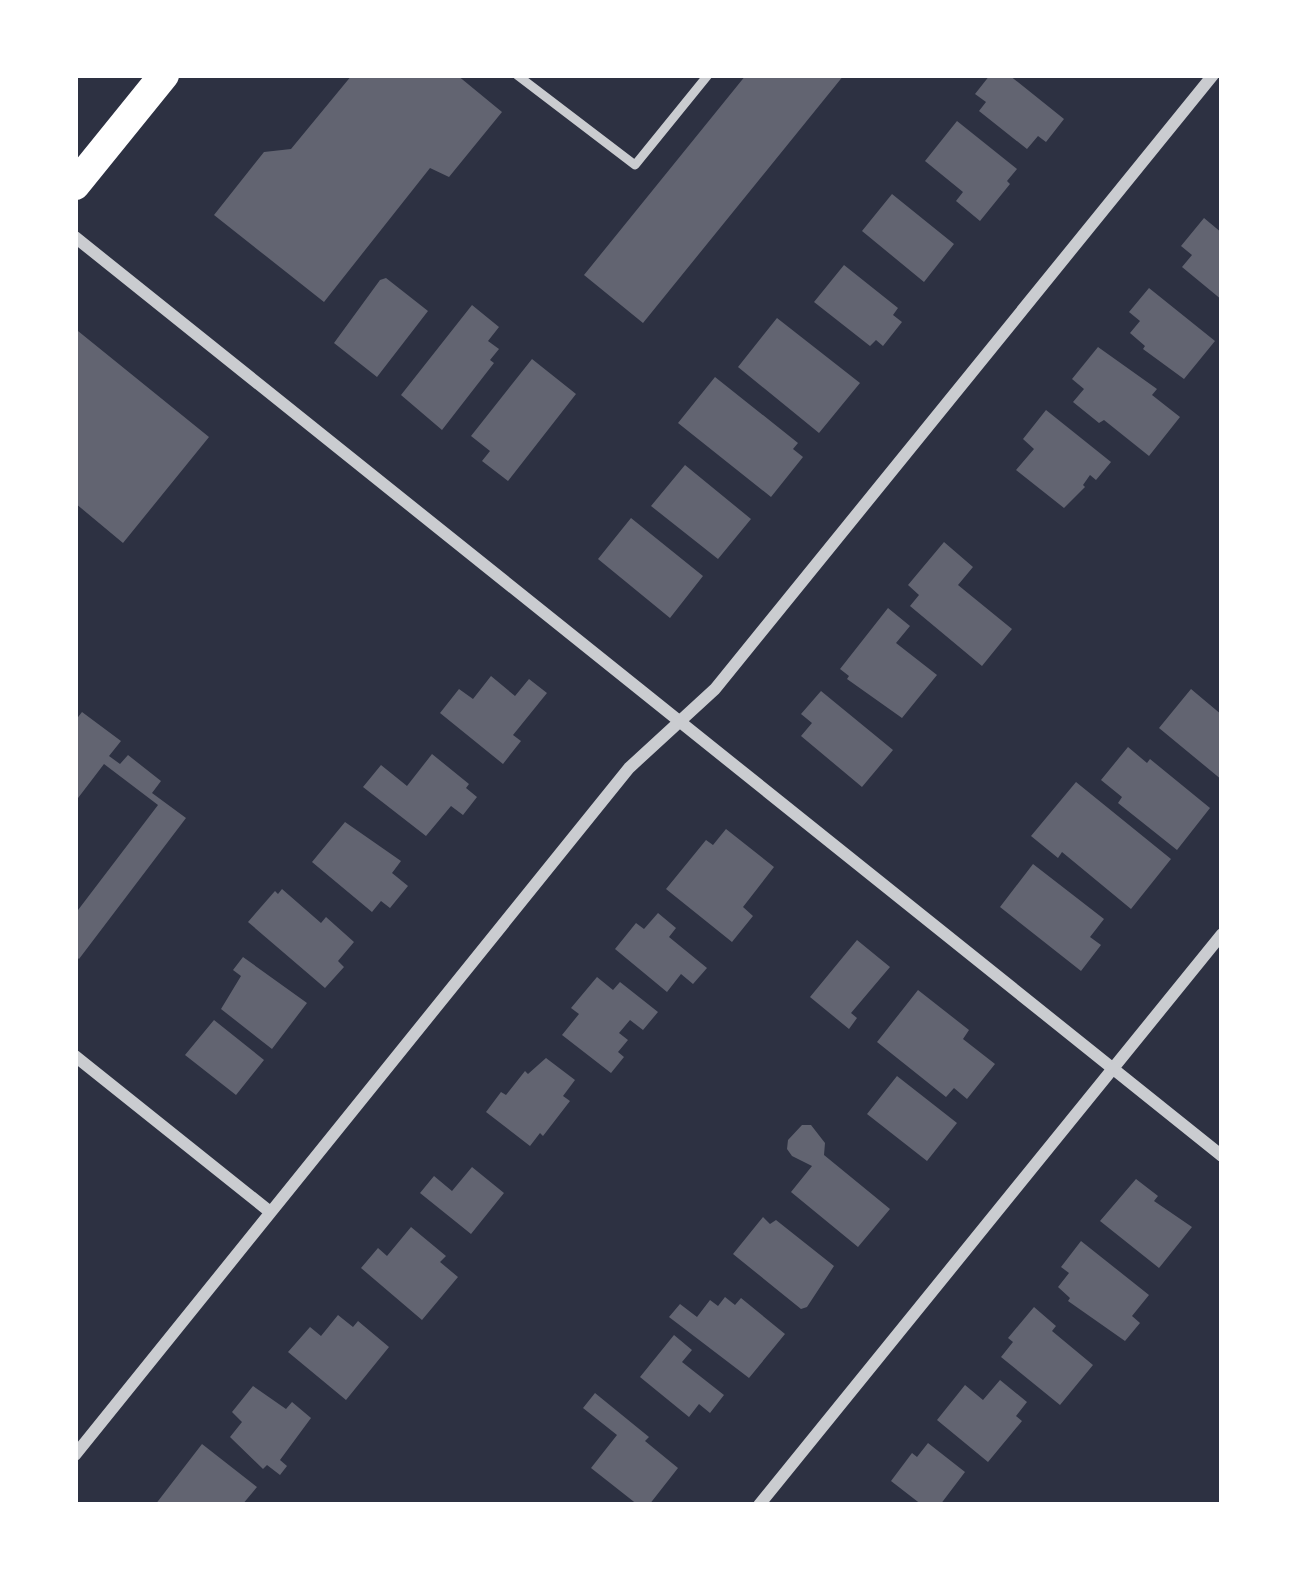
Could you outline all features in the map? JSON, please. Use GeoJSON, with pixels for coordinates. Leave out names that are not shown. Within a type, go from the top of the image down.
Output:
{"type":"FeatureCollection","features":[{"type":"Feature","properties":{"kind":"main road"},"geometry":{"type":"LineString","coordinates":[[75,185],[164,75]]}},
{"type":"Feature","properties":{"kind":"street"},"geometry":{"type":"LineString","coordinates":[[75,1455],[629,768],[715,689],[1213,75]]}},
{"type":"Feature","properties":{"kind":"street"},"geometry":{"type":"LineString","coordinates":[[75,236],[1222,1156]]}},
{"type":"Feature","properties":{"kind":"street"},"geometry":{"type":"LineString","coordinates":[[759,1505],[1222,934]]}},
{"type":"Feature","properties":{"kind":"street"},"geometry":{"type":"LineString","coordinates":[[75,1056],[269,1211]]}},
{"type":"Feature","properties":{"kind":"lane"},"geometry":{"type":"LineString","coordinates":[[517,75],[635,165],[708,75]]}},
{"type":"Feature","properties":{"kind":"building"},"geometry":{"type":"Polygon","coordinates":[[[352,75],[457,75],[502,112],[449,177],[430,168],[324,302],[214,215],[264,152],[291,149],[352,75]]]}},
{"type":"Feature","properties":{"kind":"building"},"geometry":{"type":"Polygon","coordinates":[[[746,75],[844,75],[643,323],[584,275],[746,75]]]}},
{"type":"Feature","properties":{"kind":"building"},"geometry":{"type":"Polygon","coordinates":[[[990,75],[1009,75],[1064,119],[1046,142],[1038,136],[1027,149],[979,111],[986,102],[975,94],[990,75]]]}},
{"type":"Feature","properties":{"kind":"building"},"geometry":{"type":"Polygon","coordinates":[[[957,121],[1017,169],[980,221],[956,201],[963,192],[925,161],[957,121]]]}},
{"type":"Feature","properties":{"kind":"building"},"geometry":{"type":"Polygon","coordinates":[[[892,194],[954,244],[924,282],[862,231],[892,194]]]}},
{"type":"Feature","properties":{"kind":"building"},"geometry":{"type":"Polygon","coordinates":[[[1204,218],[1222,233],[1222,300],[1182,267],[1192,255],[1181,246],[1204,218]]]}},
{"type":"Feature","properties":{"kind":"building"},"geometry":{"type":"Polygon","coordinates":[[[844,265],[898,308],[893,315],[902,322],[883,346],[876,340],[870,346],[814,302],[844,265]]]}},
{"type":"Feature","properties":{"kind":"building"},"geometry":{"type":"Polygon","coordinates":[[[386,278],[428,311],[377,377],[334,343],[386,278]]]}},
{"type":"Feature","properties":{"kind":"building"},"geometry":{"type":"Polygon","coordinates":[[[1149,288],[1215,341],[1184,379],[1143,349],[1130,333],[1140,321],[1129,312],[1149,288]]]}},
{"type":"Feature","properties":{"kind":"building"},"geometry":{"type":"Polygon","coordinates":[[[472,305],[499,327],[488,341],[499,349],[490,360],[494,363],[442,430],[401,395],[472,305]]]}},
{"type":"Feature","properties":{"kind":"building"},"geometry":{"type":"Polygon","coordinates":[[[777,318],[860,383],[819,433],[738,367],[777,318]]]}},
{"type":"Feature","properties":{"kind":"building"},"geometry":{"type":"Polygon","coordinates":[[[78,331],[209,437],[123,543],[75,503],[78,331]]]}},
{"type":"Feature","properties":{"kind":"building"},"geometry":{"type":"Polygon","coordinates":[[[1098,347],[1157,389],[1152,395],[1180,417],[1149,456],[1073,402],[1084,389],[1072,379],[1098,347]]]}},
{"type":"Feature","properties":{"kind":"building"},"geometry":{"type":"Polygon","coordinates":[[[532,359],[576,394],[508,481],[482,461],[490,451],[471,436],[532,359]]]}},
{"type":"Feature","properties":{"kind":"building"},"geometry":{"type":"Polygon","coordinates":[[[715,377],[798,443],[793,449],[803,457],[771,497],[678,423],[715,377]]]}},
{"type":"Feature","properties":{"kind":"building"},"geometry":{"type":"Polygon","coordinates":[[[1046,410],[1111,462],[1096,480],[1090,475],[1064,508],[1016,470],[1034,449],[1023,439],[1046,410]]]}},
{"type":"Feature","properties":{"kind":"building"},"geometry":{"type":"Polygon","coordinates":[[[685,465],[751,519],[718,559],[651,506],[685,465]]]}},
{"type":"Feature","properties":{"kind":"building"},"geometry":{"type":"Polygon","coordinates":[[[631,518],[703,576],[670,618],[598,559],[631,518]]]}},
{"type":"Feature","properties":{"kind":"building"},"geometry":{"type":"Polygon","coordinates":[[[944,542],[973,567],[958,585],[1012,629],[982,666],[910,606],[919,595],[908,585],[944,542]]]}},
{"type":"Feature","properties":{"kind":"building"},"geometry":{"type":"Polygon","coordinates":[[[888,608],[910,626],[896,643],[937,675],[902,718],[840,669],[888,608]]]}},
{"type":"Feature","properties":{"kind":"building"},"geometry":{"type":"Polygon","coordinates":[[[491,676],[515,696],[529,679],[547,693],[513,735],[521,741],[503,764],[440,713],[459,689],[473,699],[491,676]]]}},
{"type":"Feature","properties":{"kind":"building"},"geometry":{"type":"Polygon","coordinates":[[[1191,689],[1222,715],[1222,780],[1159,728],[1191,689]]]}},
{"type":"Feature","properties":{"kind":"building"},"geometry":{"type":"Polygon","coordinates":[[[821,691],[893,750],[862,787],[801,736],[812,723],[801,714],[821,691]]]}},
{"type":"Feature","properties":{"kind":"building"},"geometry":{"type":"Polygon","coordinates":[[[82,712],[121,741],[109,756],[120,764],[128,755],[161,781],[152,793],[186,818],[79,959],[75,956],[75,914],[158,805],[104,764],[75,802],[75,721],[82,712]]]}},
{"type":"Feature","properties":{"kind":"building"},"geometry":{"type":"Polygon","coordinates":[[[1128,747],[1210,808],[1177,850],[1118,803],[1122,797],[1101,780],[1128,747]]]}},
{"type":"Feature","properties":{"kind":"building"},"geometry":{"type":"Polygon","coordinates":[[[432,754],[469,784],[466,788],[477,797],[463,815],[451,806],[426,836],[363,787],[381,765],[407,786],[432,754]]]}},
{"type":"Feature","properties":{"kind":"building"},"geometry":{"type":"Polygon","coordinates":[[[1076,782],[1171,859],[1131,909],[1062,852],[1058,858],[1031,836],[1076,782]]]}},
{"type":"Feature","properties":{"kind":"building"},"geometry":{"type":"Polygon","coordinates":[[[345,822],[401,861],[392,873],[408,886],[390,908],[381,901],[372,912],[312,862],[345,822]]]}},
{"type":"Feature","properties":{"kind":"building"},"geometry":{"type":"Polygon","coordinates":[[[726,829],[774,867],[743,907],[753,916],[732,942],[666,889],[706,840],[713,845],[726,829]]]}},
{"type":"Feature","properties":{"kind":"building"},"geometry":{"type":"Polygon","coordinates":[[[1033,864],[1104,919],[1090,937],[1101,945],[1081,971],[1000,907],[1033,864]]]}},
{"type":"Feature","properties":{"kind":"building"},"geometry":{"type":"Polygon","coordinates":[[[282,889],[321,923],[326,917],[354,942],[338,961],[344,967],[325,988],[248,922],[282,889]]]}},
{"type":"Feature","properties":{"kind":"building"},"geometry":{"type":"Polygon","coordinates":[[[658,913],[676,928],[669,937],[707,968],[693,984],[681,974],[667,992],[615,949],[636,923],[644,929],[658,913]]]}},
{"type":"Feature","properties":{"kind":"building"},"geometry":{"type":"Polygon","coordinates":[[[857,940],[890,967],[851,1013],[857,1018],[849,1029],[810,997],[857,940]]]}},
{"type":"Feature","properties":{"kind":"building"},"geometry":{"type":"Polygon","coordinates":[[[243,957],[307,1003],[272,1049],[221,1009],[241,976],[233,970],[243,957]]]}},
{"type":"Feature","properties":{"kind":"building"},"geometry":{"type":"Polygon","coordinates":[[[597,977],[613,990],[620,982],[658,1012],[643,1030],[630,1020],[619,1033],[628,1040],[618,1052],[624,1057],[611,1073],[562,1035],[579,1014],[571,1008],[597,977]]]}},
{"type":"Feature","properties":{"kind":"building"},"geometry":{"type":"Polygon","coordinates":[[[918,990],[969,1030],[963,1039],[995,1064],[967,1099],[954,1088],[946,1097],[877,1042],[918,990]]]}},
{"type":"Feature","properties":{"kind":"building"},"geometry":{"type":"Polygon","coordinates":[[[214,1020],[264,1060],[236,1095],[185,1055],[214,1020]]]}},
{"type":"Feature","properties":{"kind":"building"},"geometry":{"type":"Polygon","coordinates":[[[546,1058],[575,1080],[563,1096],[570,1101],[530,1146],[486,1112],[501,1092],[506,1095],[525,1071],[528,1074],[546,1058]]]}},
{"type":"Feature","properties":{"kind":"building"},"geometry":{"type":"Polygon","coordinates":[[[897,1076],[957,1123],[927,1161],[867,1114],[897,1076]]]}},
{"type":"Feature","properties":{"kind":"building"},"geometry":{"type":"Polygon","coordinates":[[[802,1125],[811,1125],[825,1143],[824,1155],[890,1209],[858,1247],[791,1192],[812,1166],[787,1149],[788,1140],[802,1125]]]}},
{"type":"Feature","properties":{"kind":"building"},"geometry":{"type":"Polygon","coordinates":[[[472,1167],[504,1193],[471,1234],[420,1193],[434,1176],[452,1191],[472,1167]]]}},
{"type":"Feature","properties":{"kind":"building"},"geometry":{"type":"Polygon","coordinates":[[[1136,1179],[1158,1196],[1154,1201],[1192,1227],[1159,1268],[1100,1221],[1136,1179]]]}},
{"type":"Feature","properties":{"kind":"building"},"geometry":{"type":"Polygon","coordinates":[[[763,1217],[770,1224],[776,1220],[834,1266],[807,1307],[801,1309],[733,1254],[763,1217]]]}},
{"type":"Feature","properties":{"kind":"building"},"geometry":{"type":"Polygon","coordinates":[[[411,1227],[446,1256],[440,1262],[458,1277],[422,1320],[361,1268],[378,1248],[387,1256],[411,1227]]]}},
{"type":"Feature","properties":{"kind":"building"},"geometry":{"type":"Polygon","coordinates":[[[1081,1241],[1149,1295],[1132,1316],[1140,1323],[1125,1341],[1068,1301],[1058,1287],[1069,1273],[1061,1267],[1081,1241]]]}},
{"type":"Feature","properties":{"kind":"building"},"geometry":{"type":"Polygon","coordinates":[[[725,1297],[735,1305],[741,1298],[785,1334],[749,1378],[669,1317],[680,1304],[697,1317],[710,1300],[718,1306],[725,1297]]]}},
{"type":"Feature","properties":{"kind":"building"},"geometry":{"type":"Polygon","coordinates":[[[1034,1307],[1056,1326],[1052,1331],[1093,1365],[1060,1405],[1001,1357],[1013,1342],[1008,1338],[1034,1307]]]}},
{"type":"Feature","properties":{"kind":"building"},"geometry":{"type":"Polygon","coordinates":[[[338,1315],[353,1327],[358,1321],[389,1347],[346,1400],[288,1352],[310,1327],[321,1336],[338,1315]]]}},
{"type":"Feature","properties":{"kind":"building"},"geometry":{"type":"Polygon","coordinates":[[[674,1335],[692,1350],[682,1362],[724,1395],[710,1413],[699,1404],[689,1417],[640,1377],[674,1335]]]}},
{"type":"Feature","properties":{"kind":"building"},"geometry":{"type":"Polygon","coordinates":[[[1000,1380],[1027,1402],[1016,1416],[1022,1421],[988,1462],[937,1420],[965,1385],[983,1400],[1000,1380]]]}},
{"type":"Feature","properties":{"kind":"building"},"geometry":{"type":"Polygon","coordinates":[[[253,1386],[286,1409],[292,1402],[311,1418],[280,1460],[287,1466],[280,1475],[267,1465],[263,1469],[230,1437],[242,1422],[232,1412],[253,1386]]]}},
{"type":"Feature","properties":{"kind":"building"},"geometry":{"type":"Polygon","coordinates":[[[595,1393],[678,1468],[649,1505],[638,1505],[591,1468],[617,1435],[583,1408],[595,1393]]]}},
{"type":"Feature","properties":{"kind":"building"},"geometry":{"type":"Polygon","coordinates":[[[928,1443],[965,1472],[940,1505],[922,1505],[891,1481],[912,1453],[917,1457],[928,1443]]]}},
{"type":"Feature","properties":{"kind":"building"},"geometry":{"type":"Polygon","coordinates":[[[202,1444],[257,1487],[242,1505],[155,1505],[202,1444]]]}}]}
